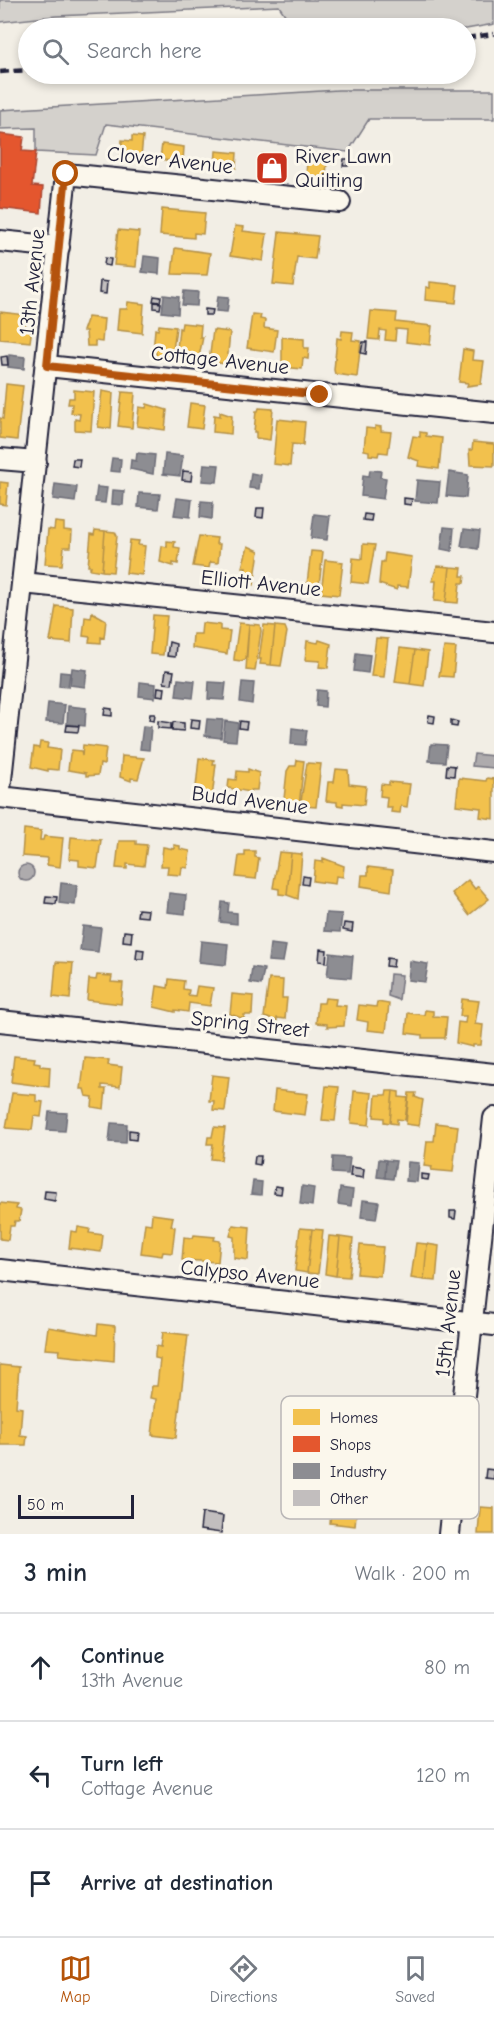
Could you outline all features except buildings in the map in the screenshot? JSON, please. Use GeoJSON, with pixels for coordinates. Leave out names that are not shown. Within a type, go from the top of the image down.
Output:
{"type":"FeatureCollection","features":[{"type":"Feature","properties":{"kind":"street","name":"Clover Avenue"},"geometry":{"type":"LineString","coordinates":[[66,174],[340,202]]}},
{"type":"Feature","properties":{"kind":"street","name":"13th Avenue"},"geometry":{"type":"LineString","coordinates":[[0,789],[66,174]]}},
{"type":"Feature","properties":{"kind":"street"},"geometry":{"type":"LineString","coordinates":[[0,241],[59,247]]}},
{"type":"Feature","properties":{"kind":"street","name":"Cottage Avenue"},"geometry":{"type":"LineString","coordinates":[[47,366],[494,413]]}},
{"type":"Feature","properties":{"kind":"street"},"geometry":{"type":"LineString","coordinates":[[0,459],[36,462]]}},
{"type":"Feature","properties":{"kind":"street","name":"Elliott Avenue"},"geometry":{"type":"LineString","coordinates":[[23,583],[494,632]]}},
{"type":"Feature","properties":{"kind":"street","name":"Budd Avenue"},"geometry":{"type":"LineString","coordinates":[[0,797],[494,852]]}},
{"type":"Feature","properties":{"kind":"street","name":"Spring Street"},"geometry":{"type":"LineString","coordinates":[[0,1021],[494,1074]]}},
{"type":"Feature","properties":{"kind":"street","name":"15th Avenue"},"geometry":{"type":"LineString","coordinates":[[464,1396],[494,1118]]}},
{"type":"Feature","properties":{"kind":"street","name":"Calypso Avenue"},"geometry":{"type":"LineString","coordinates":[[0,1270],[494,1325]]}},
{"type":"Feature","properties":{"kind":"street","name":"15th Avenue"},"geometry":{"type":"LineString","coordinates":[[449,1534],[451,1519]]}},
{"type":"Feature","properties":{"kind":"shaded area"},"geometry":{"type":"Polygon","coordinates":[[[0,0],[494,0],[494,24],[476,27],[476,18],[287,18],[279,6],[18,18],[18,20],[0,22],[0,0]]]}},
{"type":"Feature","properties":{"kind":"shaded area"},"geometry":{"type":"Polygon","coordinates":[[[338,90],[494,90],[494,119],[369,119],[348,152],[106,124],[96,155],[36,152],[36,128],[0,129],[0,110],[338,90]]]}},
{"type":"Feature","properties":{"kind":"shaded area"},"geometry":{"type":"Polygon","coordinates":[[[474,754],[494,756],[494,768],[472,766],[474,754]]]}},
{"type":"Feature","properties":{"kind":"shaded area"},"geometry":{"type":"Polygon","coordinates":[[[26,865],[32,867],[34,873],[32,879],[26,881],[20,879],[18,873],[20,867],[26,865]]]}},
{"type":"Feature","properties":{"kind":"shaded area"},"geometry":{"type":"Polygon","coordinates":[[[390,974],[402,975],[399,1000],[388,996],[390,974]]]}},
{"type":"Feature","properties":{"kind":"railway"},"geometry":{"type":"LineString","coordinates":[[476,37],[494,34]]}},
{"type":"Feature","properties":{"kind":"railway"},"geometry":{"type":"LineString","coordinates":[[0,72],[18,71]]}},
{"type":"Feature","properties":{"kind":"place","name":"River Lawn Quilting"},"geometry":{"type":"Point","coordinates":[272,168]}},
{"type":"Feature","properties":{"kind":"route"},"geometry":{"type":"LineString","coordinates":[[66,174],[47,366],[320,395]]}}]}
